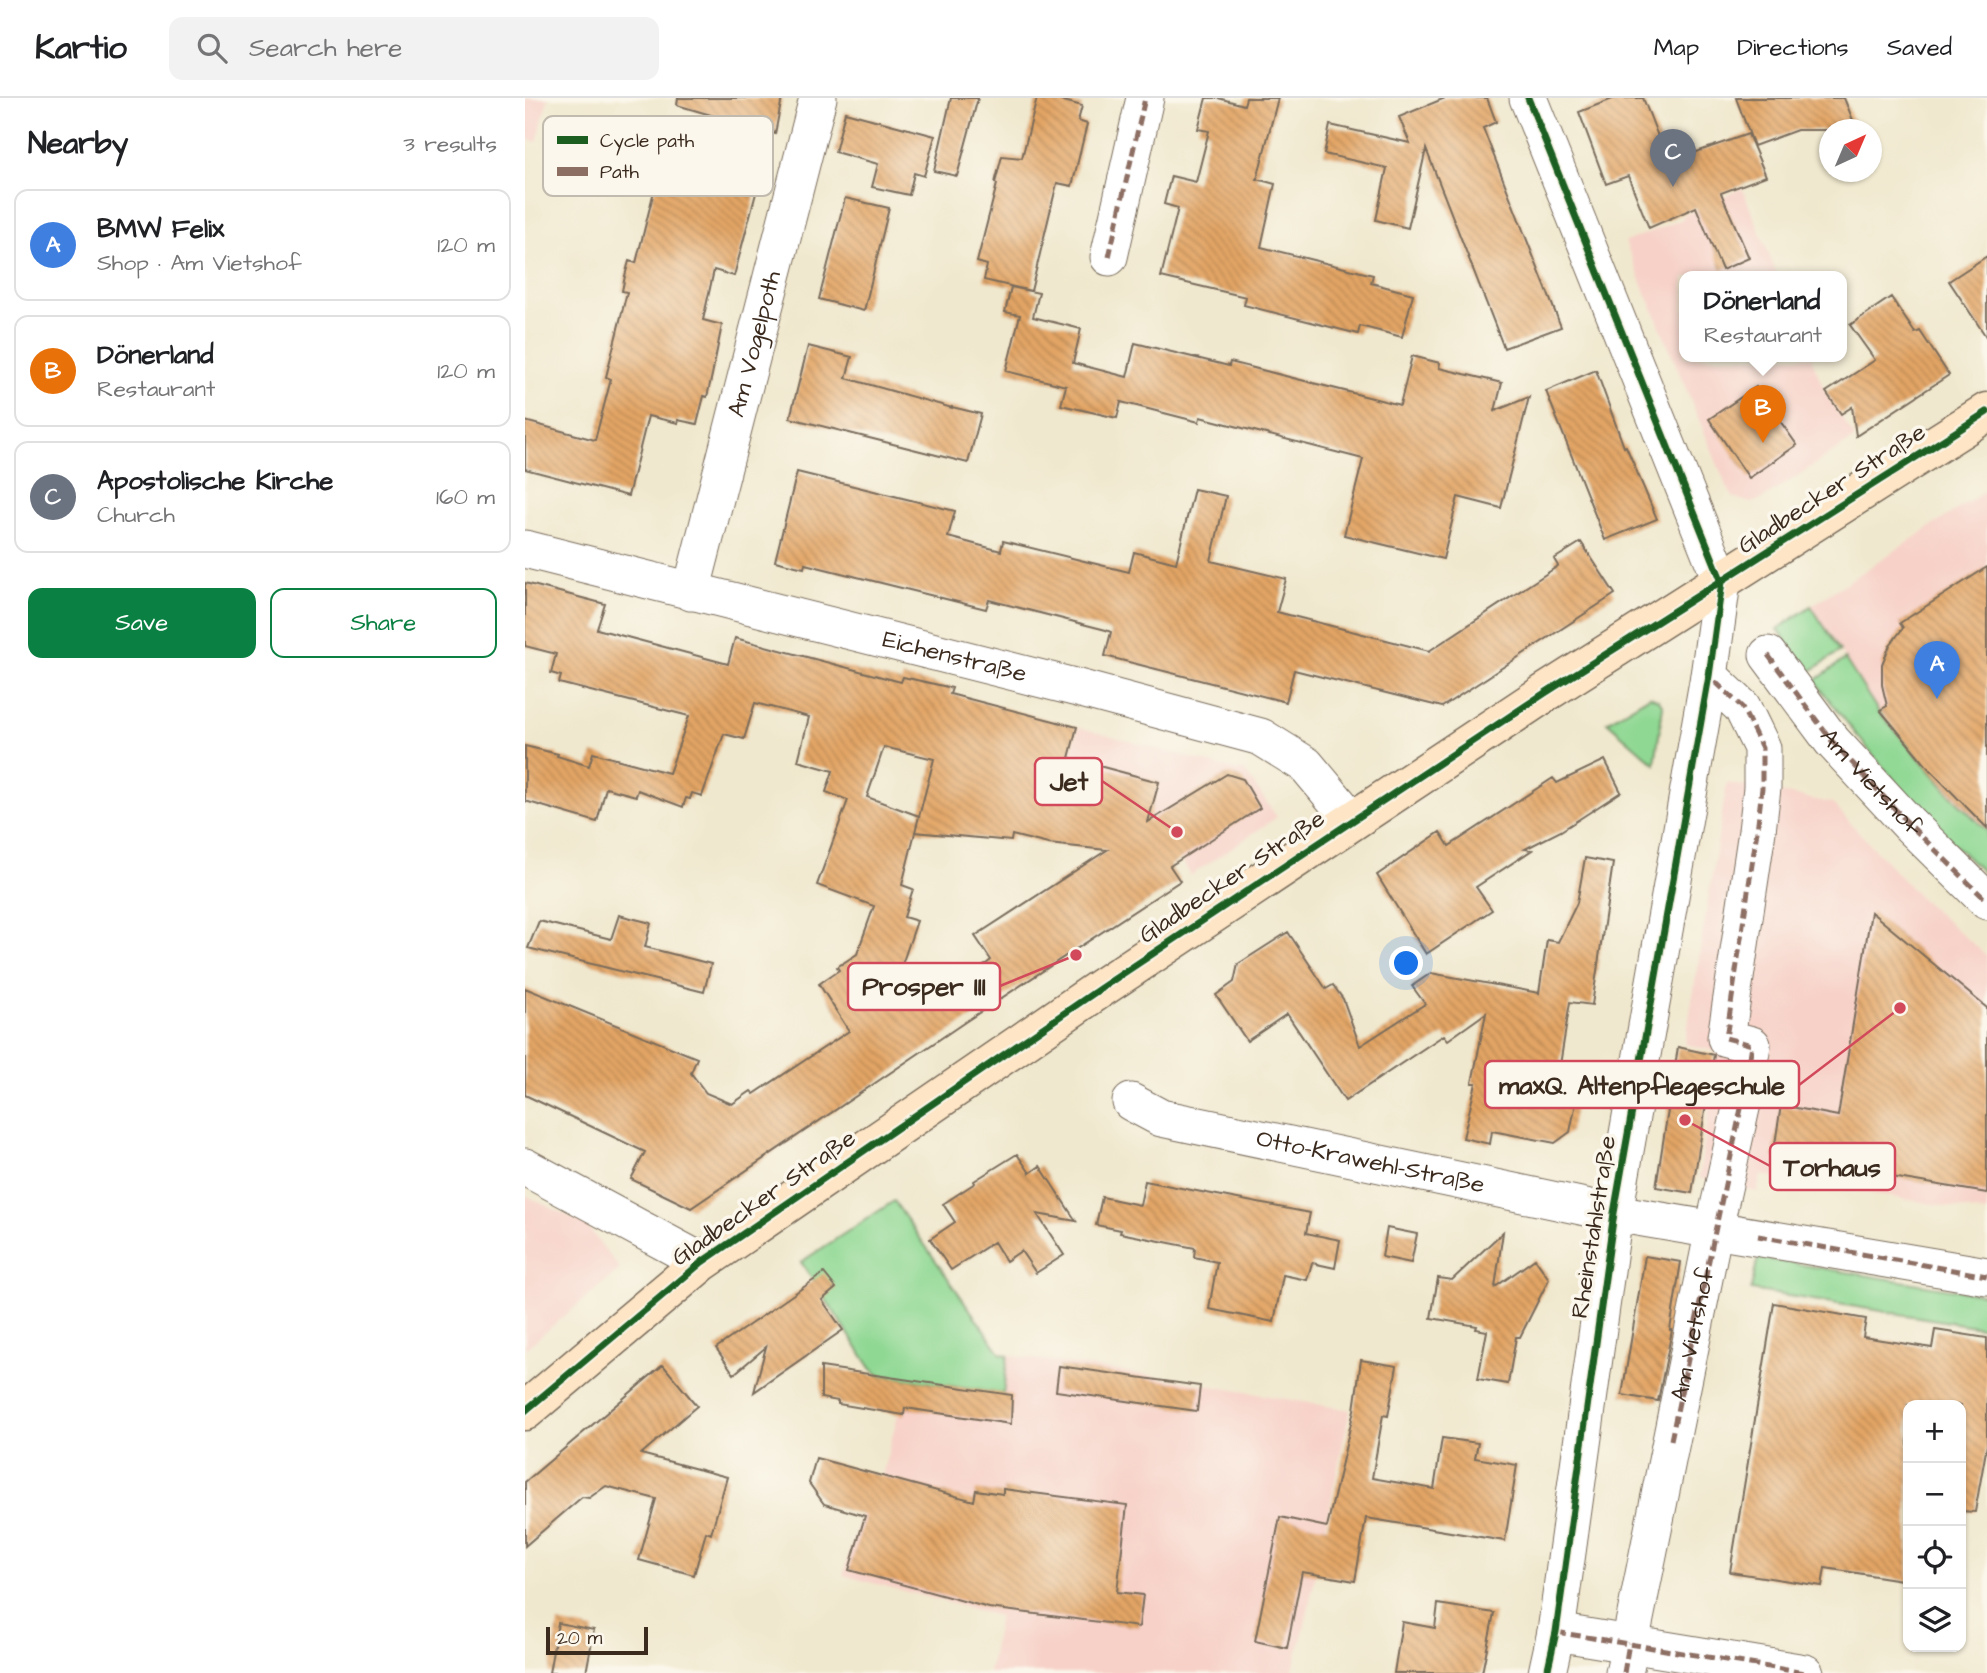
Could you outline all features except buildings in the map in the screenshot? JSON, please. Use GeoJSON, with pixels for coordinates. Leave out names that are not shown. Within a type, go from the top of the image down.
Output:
{"type":"FeatureCollection","features":[{"type":"Feature","properties":{"kind":"main road","name":"Gladbecker Straße"},"geometry":{"type":"LineString","coordinates":[[525,1411],[702,1262],[1112,980],[1545,693],[1987,412]]}},
{"type":"Feature","properties":{"kind":"street","name":"Am Vogelpoth"},"geometry":{"type":"LineString","coordinates":[[691,592],[818,98]]}},
{"type":"Feature","properties":{"kind":"street"},"geometry":{"type":"LineString","coordinates":[[1109,257],[1145,98]]}},
{"type":"Feature","properties":{"kind":"street"},"geometry":{"type":"LineString","coordinates":[[1531,99],[1723,582]]}},
{"type":"Feature","properties":{"kind":"street","name":"Eichenstraße"},"geometry":{"type":"LineString","coordinates":[[525,549],[1078,688],[1261,737],[1306,765],[1352,820]]}},
{"type":"Feature","properties":{"kind":"street","name":"Rheinstahlstraße"},"geometry":{"type":"LineString","coordinates":[[1547,1673],[1556,1632],[1614,1213],[1709,676],[1723,582]]}},
{"type":"Feature","properties":{"kind":"street","name":"Am Vietshof"},"geometry":{"type":"LineString","coordinates":[[1768,655],[1832,741],[1909,824],[1987,901]]}},
{"type":"Feature","properties":{"kind":"street","name":"Am Vietshof"},"geometry":{"type":"LineString","coordinates":[[1627,1658],[1752,1045],[1726,1038],[1762,788],[1762,748],[1741,707],[1709,676]]}},
{"type":"Feature","properties":{"kind":"street","name":"Otto-Krawehl-Straße"},"geometry":{"type":"LineString","coordinates":[[1131,1102],[1161,1118],[1614,1213]]}},
{"type":"Feature","properties":{"kind":"street"},"geometry":{"type":"LineString","coordinates":[[525,1167],[702,1262]]}},
{"type":"Feature","properties":{"kind":"street"},"geometry":{"type":"LineString","coordinates":[[1614,1213],[1718,1213],[1987,1276]]}},
{"type":"Feature","properties":{"kind":"street"},"geometry":{"type":"LineString","coordinates":[[1556,1632],[1627,1658],[1805,1673]]}},
{"type":"Feature","properties":{"kind":"shaded area"},"geometry":{"type":"Polygon","coordinates":[[[525,98],[548,98],[537,142],[525,139],[525,98]]]}},
{"type":"Feature","properties":{"kind":"shaded area"},"geometry":{"type":"Polygon","coordinates":[[[1742,188],[1776,271],[1679,271],[1679,362],[1813,362],[1825,392],[1855,438],[1762,499],[1751,503],[1733,497],[1727,487],[1625,242],[1683,219],[1682,216],[1742,188]]]}},
{"type":"Feature","properties":{"kind":"shaded area"},"geometry":{"type":"Polygon","coordinates":[[[1987,490],[1987,831],[1951,795],[1878,711],[1811,606],[1987,490]]]}},
{"type":"Feature","properties":{"kind":"shaded area"},"geometry":{"type":"Polygon","coordinates":[[[1078,727],[1238,771],[1244,770],[1277,817],[1191,875],[1157,823],[1060,795],[1078,727]]]}},
{"type":"Feature","properties":{"kind":"shaded area"},"geometry":{"type":"Polygon","coordinates":[[[1727,783],[1832,803],[1919,897],[1987,956],[1987,1213],[1761,1175],[1757,1192],[1699,1178],[1717,1052],[1685,1044],[1727,783]]]}},
{"type":"Feature","properties":{"kind":"shaded area"},"geometry":{"type":"Polygon","coordinates":[[[525,1195],[586,1225],[620,1269],[525,1349],[525,1195]]]}},
{"type":"Feature","properties":{"kind":"shaded area"},"geometry":{"type":"Polygon","coordinates":[[[1008,1355],[1152,1376],[1350,1410],[1304,1629],[1292,1673],[989,1673],[999,1616],[843,1575],[861,1514],[882,1476],[898,1414],[904,1414],[905,1408],[1003,1394],[1008,1355]]]}},
{"type":"Feature","properties":{"kind":"green space"},"geometry":{"type":"Polygon","coordinates":[[[1811,606],[1840,651],[1808,673],[1778,629],[1811,606]]]}},
{"type":"Feature","properties":{"kind":"green space"},"geometry":{"type":"Polygon","coordinates":[[[1845,659],[1878,711],[1951,795],[1987,831],[1987,876],[1897,783],[1815,681],[1845,659]]]}},
{"type":"Feature","properties":{"kind":"green space"},"geometry":{"type":"Polygon","coordinates":[[[1650,696],[1659,700],[1663,706],[1655,764],[1607,722],[1650,696]]]}},
{"type":"Feature","properties":{"kind":"green space"},"geometry":{"type":"Polygon","coordinates":[[[894,1201],[1001,1354],[1008,1355],[1003,1394],[879,1375],[871,1368],[801,1262],[894,1201]]]}},
{"type":"Feature","properties":{"kind":"green space"},"geometry":{"type":"Polygon","coordinates":[[[1760,1258],[1987,1295],[1987,1328],[1751,1290],[1760,1258]]]}},
{"type":"Feature","properties":{"kind":"marked path"},"geometry":{"type":"LineString","coordinates":[[1109,257],[1145,98]]}},
{"type":"Feature","properties":{"kind":"marked path"},"geometry":{"type":"LineString","coordinates":[[1768,655],[1832,741],[1909,824],[1987,901]]}},
{"type":"Feature","properties":{"kind":"marked path"},"geometry":{"type":"LineString","coordinates":[[1671,1440],[1752,1045],[1726,1038],[1757,831],[1762,788],[1762,748],[1742,707],[1709,676]]}},
{"type":"Feature","properties":{"kind":"marked path"},"geometry":{"type":"LineString","coordinates":[[1758,1236],[1987,1276]]}},
{"type":"Feature","properties":{"kind":"marked path"},"geometry":{"type":"LineString","coordinates":[[1556,1632],[1805,1673]]}},
{"type":"Feature","properties":{"kind":"marked path"},"geometry":{"type":"LineString","coordinates":[[1624,1673],[1629,1643]]}},
{"type":"Feature","properties":{"kind":"cycle path"},"geometry":{"type":"LineString","coordinates":[[1528,98],[1722,582],[1709,676],[1614,1213],[1556,1632],[1547,1673]]}},
{"type":"Feature","properties":{"kind":"cycle path"},"geometry":{"type":"LineString","coordinates":[[525,1411],[702,1262],[1101,988],[1545,693],[1987,412]]}},
{"type":"Feature","properties":{"kind":"place","name":"Apostolische Kirche"},"geometry":{"type":"Point","coordinates":[1673,187]}},
{"type":"Feature","properties":{"kind":"place","name":"Dönerland"},"geometry":{"type":"Point","coordinates":[1763,443]}},
{"type":"Feature","properties":{"kind":"place","name":"BMW Felix"},"geometry":{"type":"Point","coordinates":[1937,699]}},
{"type":"Feature","properties":{"kind":"place","name":"Jet"},"geometry":{"type":"Point","coordinates":[1177,832]}},
{"type":"Feature","properties":{"kind":"place","name":"Prosper III"},"geometry":{"type":"Point","coordinates":[1076,955]}},
{"type":"Feature","properties":{"kind":"place","name":"maxQ. Altenpflegeschule"},"geometry":{"type":"Point","coordinates":[1900,1008]}},
{"type":"Feature","properties":{"kind":"place","name":"Torhaus"},"geometry":{"type":"Point","coordinates":[1685,1120]}}]}
